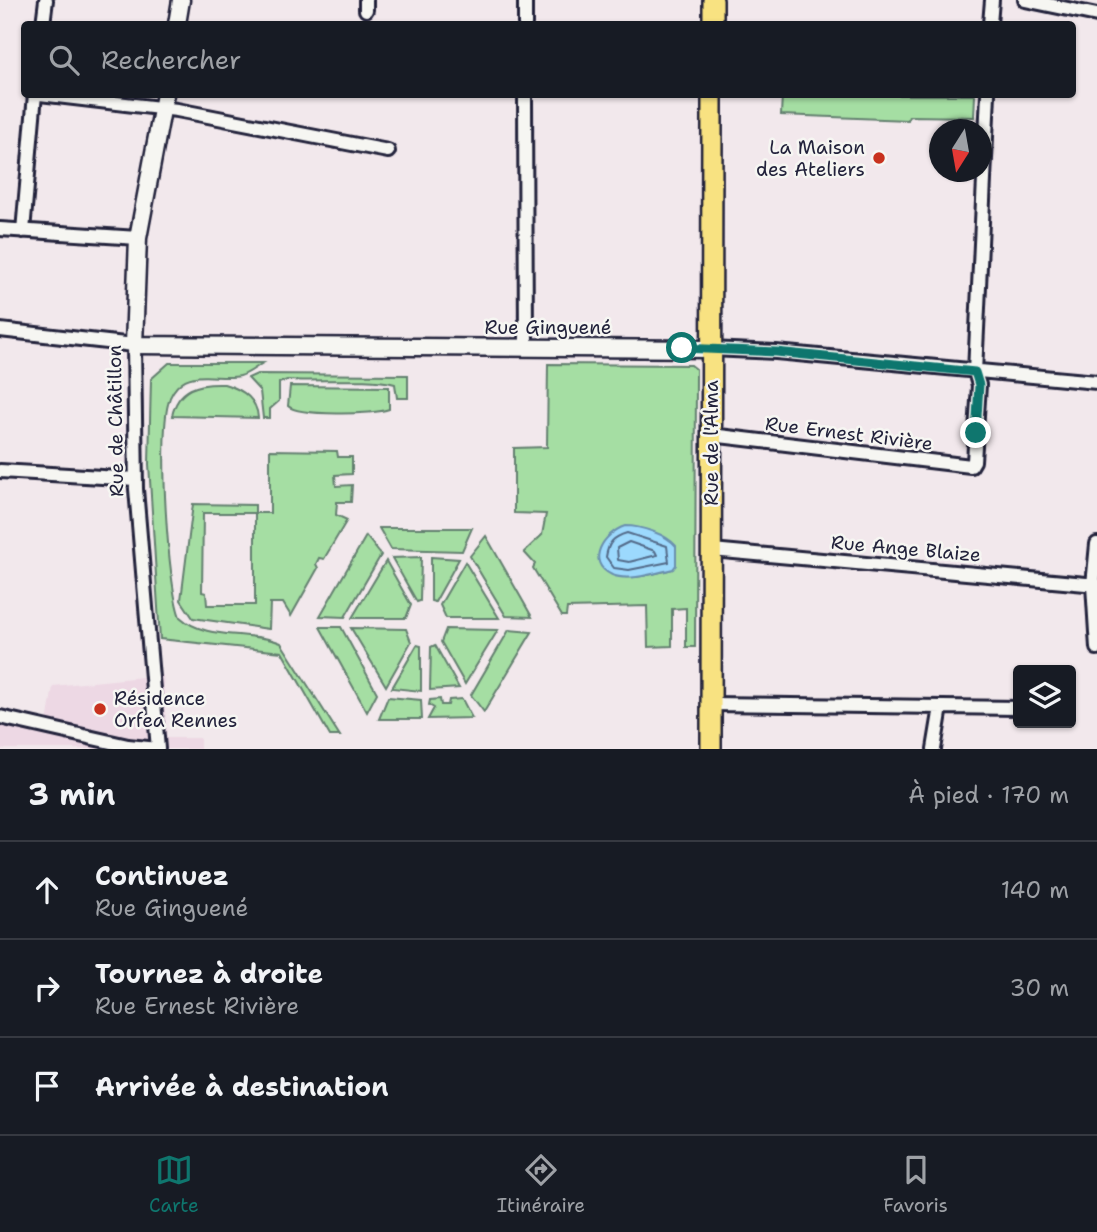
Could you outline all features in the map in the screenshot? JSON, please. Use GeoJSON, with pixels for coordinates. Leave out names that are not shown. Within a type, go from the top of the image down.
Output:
{"type":"FeatureCollection","features":[{"type":"Feature","properties":{"kind":"main road"},"geometry":{"type":"LineString","coordinates":[[713,0],[713,21]]}},
{"type":"Feature","properties":{"kind":"main road","name":"Rue de l'Alma"},"geometry":{"type":"LineString","coordinates":[[711,749],[712,98]]}},
{"type":"Feature","properties":{"kind":"street"},"geometry":{"type":"LineString","coordinates":[[43,21],[46,0]]}},
{"type":"Feature","properties":{"kind":"street"},"geometry":{"type":"LineString","coordinates":[[178,21],[181,0]]}},
{"type":"Feature","properties":{"kind":"street"},"geometry":{"type":"LineString","coordinates":[[525,0],[525,21]]}},
{"type":"Feature","properties":{"kind":"street"},"geometry":{"type":"LineString","coordinates":[[990,21],[992,0]]}},
{"type":"Feature","properties":{"kind":"street"},"geometry":{"type":"LineString","coordinates":[[1025,0],[1097,15]]}},
{"type":"Feature","properties":{"kind":"street"},"geometry":{"type":"LineString","coordinates":[[23,231],[37,98]]}},
{"type":"Feature","properties":{"kind":"street"},"geometry":{"type":"LineString","coordinates":[[110,98],[164,101],[388,151]]}},
{"type":"Feature","properties":{"kind":"street"},"geometry":{"type":"LineString","coordinates":[[525,98],[526,347]]}},
{"type":"Feature","properties":{"kind":"street"},"geometry":{"type":"LineString","coordinates":[[975,372],[988,98]]}},
{"type":"Feature","properties":{"kind":"street","name":"Rue de Châtillon"},"geometry":{"type":"LineString","coordinates":[[158,749],[136,479],[134,345],[138,238],[164,101]]}},
{"type":"Feature","properties":{"kind":"street"},"geometry":{"type":"LineString","coordinates":[[0,229],[138,238]]}},
{"type":"Feature","properties":{"kind":"street","name":"Rue Ginguené"},"geometry":{"type":"LineString","coordinates":[[0,330],[134,345],[207,348],[526,347],[776,352],[1097,382]]}},
{"type":"Feature","properties":{"kind":"street","name":"Rue Ernest Rivière"},"geometry":{"type":"LineString","coordinates":[[710,435],[968,467],[974,461],[979,385],[975,372]]}},
{"type":"Feature","properties":{"kind":"street"},"geometry":{"type":"LineString","coordinates":[[0,471],[136,479]]}},
{"type":"Feature","properties":{"kind":"street"},"geometry":{"type":"LineString","coordinates":[[1097,544],[1097,648]]}},
{"type":"Feature","properties":{"kind":"street","name":"Rue Ange Blaize"},"geometry":{"type":"LineString","coordinates":[[712,550],[1095,585]]}},
{"type":"Feature","properties":{"kind":"street"},"geometry":{"type":"LineString","coordinates":[[711,704],[1013,708]]}},
{"type":"Feature","properties":{"kind":"street"},"geometry":{"type":"LineString","coordinates":[[934,749],[941,707]]}},
{"type":"Feature","properties":{"kind":"street"},"geometry":{"type":"LineString","coordinates":[[0,717],[128,746],[158,749]]}},
{"type":"Feature","properties":{"kind":"shaded area"},"geometry":{"type":"Polygon","coordinates":[[[163,675],[167,738],[200,738],[200,749],[0,749],[0,721],[46,729],[53,686],[163,675]]]}},
{"type":"Feature","properties":{"kind":"green space"},"geometry":{"type":"Polygon","coordinates":[[[782,98],[975,98],[974,117],[909,116],[908,120],[781,115],[782,98]]]}},
{"type":"Feature","properties":{"kind":"green space"},"geometry":{"type":"Polygon","coordinates":[[[169,363],[263,363],[240,376],[203,376],[188,379],[177,387],[169,401],[165,422],[164,478],[171,574],[180,617],[202,629],[281,643],[340,736],[330,736],[282,652],[160,639],[149,464],[151,379],[169,363]]]}},
{"type":"Feature","properties":{"kind":"green space"},"geometry":{"type":"Polygon","coordinates":[[[548,364],[691,365],[696,369],[695,647],[686,647],[686,608],[672,609],[672,646],[648,647],[647,606],[567,608],[566,616],[562,616],[533,568],[535,564],[524,552],[542,535],[546,514],[514,513],[514,448],[547,447],[548,364]],[[599,557],[604,567],[620,576],[641,576],[673,569],[599,557]]]}},
{"type":"Feature","properties":{"kind":"green space"},"geometry":{"type":"Polygon","coordinates":[[[257,374],[408,375],[408,398],[397,398],[395,384],[384,382],[287,380],[279,383],[279,401],[270,409],[270,418],[263,418],[260,391],[248,378],[257,374]]]}},
{"type":"Feature","properties":{"kind":"green space"},"geometry":{"type":"Polygon","coordinates":[[[224,384],[237,389],[252,400],[258,418],[172,416],[179,399],[190,389],[224,384]]]}},
{"type":"Feature","properties":{"kind":"green space"},"geometry":{"type":"Polygon","coordinates":[[[290,386],[389,387],[389,409],[337,414],[306,412],[288,406],[290,386]]]}},
{"type":"Feature","properties":{"kind":"green space"},"geometry":{"type":"Polygon","coordinates":[[[270,450],[337,451],[338,457],[352,457],[352,474],[335,475],[336,486],[352,485],[351,502],[337,502],[336,515],[347,520],[324,559],[319,558],[316,564],[318,568],[291,616],[283,603],[270,603],[269,629],[193,618],[181,600],[193,504],[255,505],[255,513],[270,513],[270,450]],[[203,513],[202,592],[206,593],[207,605],[255,605],[255,513],[203,513]]]}},
{"type":"Feature","properties":{"kind":"green space"},"geometry":{"type":"Polygon","coordinates":[[[379,528],[472,528],[462,551],[391,549],[379,528]]]}},
{"type":"Feature","properties":{"kind":"green space"},"geometry":{"type":"Polygon","coordinates":[[[366,536],[381,555],[345,617],[320,616],[366,536]]]}},
{"type":"Feature","properties":{"kind":"green space"},"geometry":{"type":"Polygon","coordinates":[[[486,536],[532,617],[506,616],[470,556],[486,536]]]}},
{"type":"Feature","properties":{"kind":"green space"},"geometry":{"type":"Polygon","coordinates":[[[421,557],[420,601],[417,602],[392,558],[421,557]]]}},
{"type":"Feature","properties":{"kind":"green space"},"geometry":{"type":"Polygon","coordinates":[[[431,557],[459,559],[435,602],[431,601],[431,557]]]}},
{"type":"Feature","properties":{"kind":"green space"},"geometry":{"type":"Polygon","coordinates":[[[386,561],[411,605],[406,618],[352,618],[386,561]]]}},
{"type":"Feature","properties":{"kind":"green space"},"geometry":{"type":"Polygon","coordinates":[[[465,562],[499,618],[446,618],[440,605],[465,562]]]}},
{"type":"Feature","properties":{"kind":"green space"},"geometry":{"type":"Polygon","coordinates":[[[320,627],[341,627],[377,693],[367,712],[320,627]]]}},
{"type":"Feature","properties":{"kind":"green space"},"geometry":{"type":"Polygon","coordinates":[[[351,628],[406,629],[411,642],[386,686],[351,628]]]}},
{"type":"Feature","properties":{"kind":"green space"},"geometry":{"type":"Polygon","coordinates":[[[446,629],[498,630],[465,684],[441,642],[446,629]]]}},
{"type":"Feature","properties":{"kind":"green space"},"geometry":{"type":"Polygon","coordinates":[[[509,630],[532,632],[484,712],[471,695],[509,630]]]}},
{"type":"Feature","properties":{"kind":"green space"},"geometry":{"type":"Polygon","coordinates":[[[417,645],[421,646],[421,691],[392,688],[417,645]]]}},
{"type":"Feature","properties":{"kind":"green space"},"geometry":{"type":"Polygon","coordinates":[[[435,645],[459,688],[430,690],[431,647],[435,645]]]}},
{"type":"Feature","properties":{"kind":"green space"},"geometry":{"type":"Polygon","coordinates":[[[388,697],[421,700],[422,719],[379,719],[388,697]]]}},
{"type":"Feature","properties":{"kind":"green space"},"geometry":{"type":"Polygon","coordinates":[[[440,699],[441,705],[448,705],[449,700],[462,699],[472,718],[428,719],[434,708],[429,705],[430,700],[440,699]]]}},
{"type":"Feature","properties":{"kind":"water"},"geometry":{"type":"Polygon","coordinates":[[[625,526],[653,532],[672,542],[676,546],[676,565],[673,569],[626,578],[612,575],[604,569],[599,563],[600,548],[610,535],[625,526]]]}},
{"type":"Feature","properties":{"kind":"place","name":"La Maison des Ateliers"},"geometry":{"type":"Point","coordinates":[879,158]}},
{"type":"Feature","properties":{"kind":"place","name":"Résidence Orfea Rennes"},"geometry":{"type":"Point","coordinates":[100,709]}},
{"type":"Feature","properties":{"kind":"route"},"geometry":{"type":"LineString","coordinates":[[682,348],[776,352],[975,372],[979,385],[976,433]]}}]}
